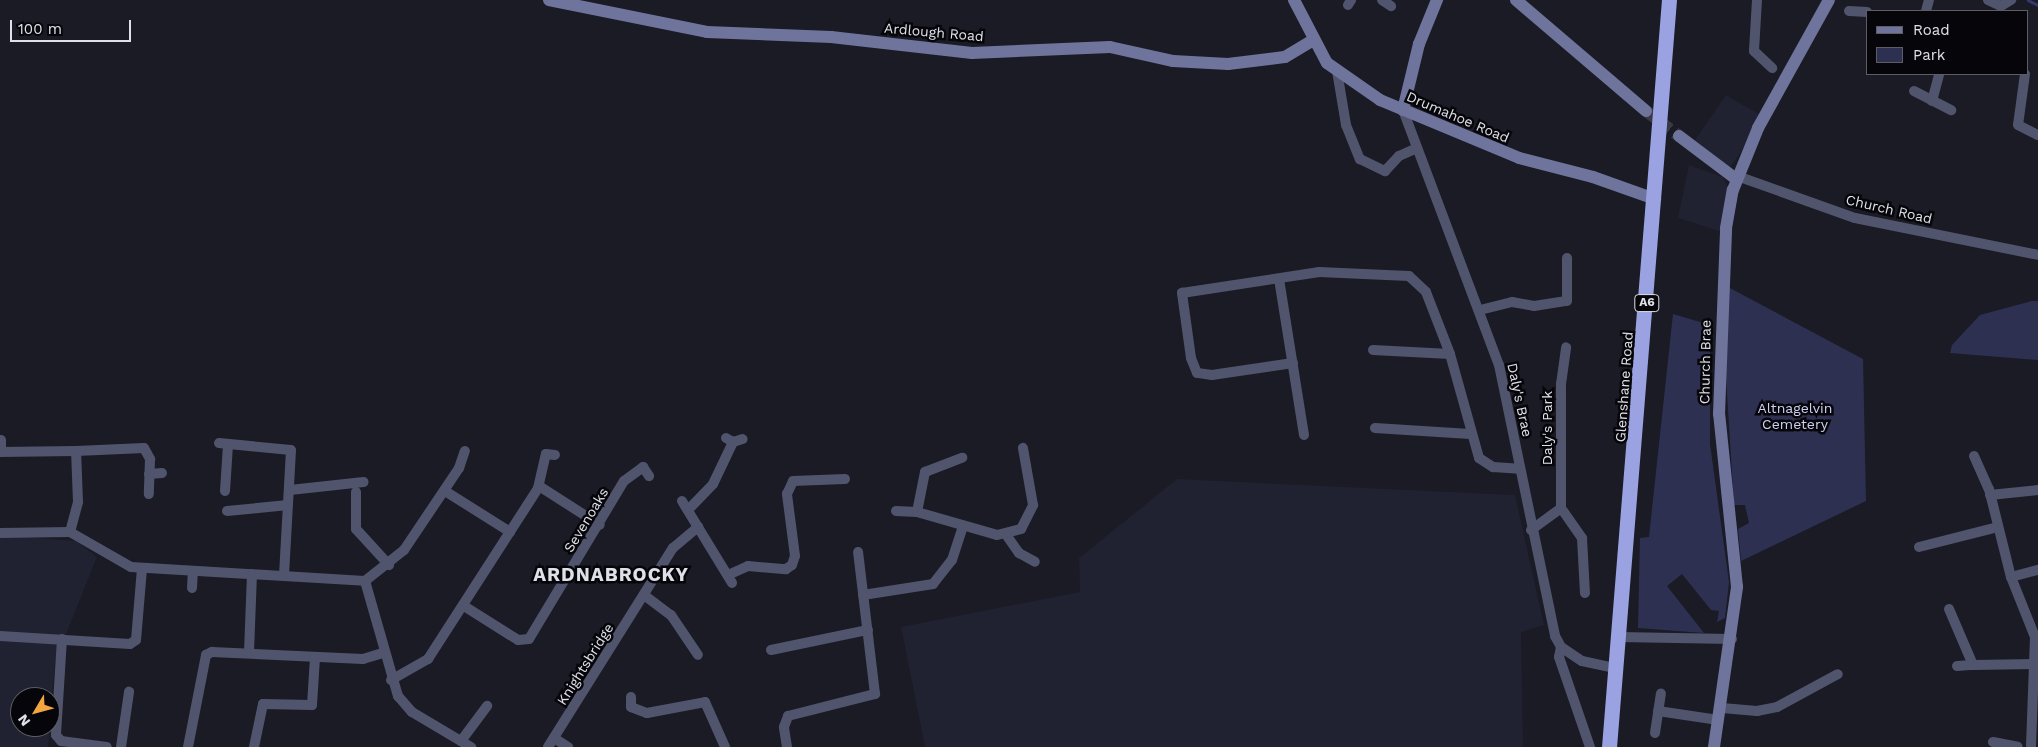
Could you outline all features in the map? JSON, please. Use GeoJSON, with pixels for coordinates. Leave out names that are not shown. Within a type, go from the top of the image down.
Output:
{"type":"FeatureCollection","features":[{"type":"Feature","properties":{"kind":"highway","name":"Glenshane Road"},"geometry":{"type":"LineString","coordinates":[[1610,747],[1655,199],[1669,0]]}},
{"type":"Feature","properties":{"kind":"street","name":"Ardlough Road"},"geometry":{"type":"LineString","coordinates":[[549,0],[708,32],[830,37],[972,53],[1110,46],[1173,61],[1228,64],[1285,57],[1314,40]]}},
{"type":"Feature","properties":{"kind":"street","name":"Drumahoe Road"},"geometry":{"type":"LineString","coordinates":[[1294,0],[1314,40],[1337,70],[1403,110],[1519,158],[1593,177],[1655,199]]}},
{"type":"Feature","properties":{"kind":"street"},"geometry":{"type":"LineString","coordinates":[[1403,110],[1419,44],[1437,0]]}},
{"type":"Feature","properties":{"kind":"street"},"geometry":{"type":"LineString","coordinates":[[1516,0],[1646,111]]}},
{"type":"Feature","properties":{"kind":"street"},"geometry":{"type":"LineString","coordinates":[[1757,0],[1754,51],[1772,68]]}},
{"type":"Feature","properties":{"kind":"street","name":"Church Brae"},"geometry":{"type":"LineString","coordinates":[[1714,747],[1732,639],[1737,587],[1723,473],[1718,370],[1726,228],[1737,178],[1768,110],[1830,0]]}},
{"type":"Feature","properties":{"kind":"street"},"geometry":{"type":"LineString","coordinates":[[1988,0],[2001,6],[2011,0]]}},
{"type":"Feature","properties":{"kind":"street"},"geometry":{"type":"LineString","coordinates":[[1849,11],[1866,12]]}},
{"type":"Feature","properties":{"kind":"street"},"geometry":{"type":"LineString","coordinates":[[1337,70],[1346,125],[1360,159],[1385,171],[1395,159],[1415,149]]}},
{"type":"Feature","properties":{"kind":"street"},"geometry":{"type":"LineString","coordinates":[[1932,101],[1938,75]]}},
{"type":"Feature","properties":{"kind":"street"},"geometry":{"type":"LineString","coordinates":[[2025,75],[2018,125],[2038,134]]}},
{"type":"Feature","properties":{"kind":"street"},"geometry":{"type":"LineString","coordinates":[[1914,92],[1951,110]]}},
{"type":"Feature","properties":{"kind":"street","name":"Daly's Brae"},"geometry":{"type":"LineString","coordinates":[[1403,110],[1415,149],[1480,310],[1504,385],[1530,530],[1561,647],[1559,657],[1590,747]]}},
{"type":"Feature","properties":{"kind":"street","name":"Church Road"},"geometry":{"type":"LineString","coordinates":[[1679,136],[1737,178],[1855,218],[2038,255]]}},
{"type":"Feature","properties":{"kind":"street"},"geometry":{"type":"LineString","coordinates":[[1480,310],[1512,302],[1534,306],[1566,301],[1567,258]]}},
{"type":"Feature","properties":{"kind":"street"},"geometry":{"type":"LineString","coordinates":[[1293,363],[1203,376],[1190,358],[1182,293],[1319,272],[1399,274],[1419,281],[1450,354],[1470,434],[1479,458],[1493,467],[1519,469]]}},
{"type":"Feature","properties":{"kind":"street"},"geometry":{"type":"LineString","coordinates":[[1280,279],[1304,435]]}},
{"type":"Feature","properties":{"kind":"street","name":"Daly's Park"},"geometry":{"type":"LineString","coordinates":[[1561,508],[1561,384],[1566,347]]}},
{"type":"Feature","properties":{"kind":"street"},"geometry":{"type":"LineString","coordinates":[[1374,350],[1450,354]]}},
{"type":"Feature","properties":{"kind":"street"},"geometry":{"type":"LineString","coordinates":[[1375,428],[1470,434]]}},
{"type":"Feature","properties":{"kind":"street"},"geometry":{"type":"LineString","coordinates":[[1,440],[0,452],[144,448],[149,474],[149,494]]}},
{"type":"Feature","properties":{"kind":"street"},"geometry":{"type":"LineString","coordinates":[[688,510],[714,484],[734,440]]}},
{"type":"Feature","properties":{"kind":"street"},"geometry":{"type":"LineString","coordinates":[[225,491],[223,444],[291,450],[284,576]]}},
{"type":"Feature","properties":{"kind":"street"},"geometry":{"type":"LineString","coordinates":[[896,511],[917,512],[963,527],[1007,536],[1021,529],[1033,505],[1023,448]]}},
{"type":"Feature","properties":{"kind":"street"},"geometry":{"type":"LineString","coordinates":[[70,532],[78,502],[76,451]]}},
{"type":"Feature","properties":{"kind":"street"},"geometry":{"type":"LineString","coordinates":[[0,533],[70,532],[118,563],[142,568],[365,581],[389,565],[444,491],[465,451]]}},
{"type":"Feature","properties":{"kind":"street"},"geometry":{"type":"LineString","coordinates":[[391,680],[428,659],[464,606],[539,486],[546,454],[556,455]]}},
{"type":"Feature","properties":{"kind":"street"},"geometry":{"type":"LineString","coordinates":[[1974,456],[1990,495],[2011,576],[2035,637],[2036,681],[2031,747]]}},
{"type":"Feature","properties":{"kind":"street"},"geometry":{"type":"LineString","coordinates":[[917,512],[925,472],[962,458]]}},
{"type":"Feature","properties":{"kind":"street","name":"Sevenoaks"},"geometry":{"type":"LineString","coordinates":[[464,606],[518,640],[529,639],[631,473],[643,467],[649,476]]}},
{"type":"Feature","properties":{"kind":"street"},"geometry":{"type":"LineString","coordinates":[[149,474],[162,473]]}},
{"type":"Feature","properties":{"kind":"street"},"geometry":{"type":"LineString","coordinates":[[682,501],[730,579],[748,566],[786,569],[792,565],[795,556],[787,494],[793,481],[845,479]]}},
{"type":"Feature","properties":{"kind":"street"},"geometry":{"type":"LineString","coordinates":[[290,490],[364,482]]}},
{"type":"Feature","properties":{"kind":"street"},"geometry":{"type":"LineString","coordinates":[[539,486],[600,525]]}},
{"type":"Feature","properties":{"kind":"street"},"geometry":{"type":"LineString","coordinates":[[1990,495],[2038,490]]}},
{"type":"Feature","properties":{"kind":"street"},"geometry":{"type":"LineString","coordinates":[[444,491],[510,532]]}},
{"type":"Feature","properties":{"kind":"street"},"geometry":{"type":"LineString","coordinates":[[356,492],[356,529],[389,565]]}},
{"type":"Feature","properties":{"kind":"street"},"geometry":{"type":"LineString","coordinates":[[227,511],[288,505]]}},
{"type":"Feature","properties":{"kind":"street"},"geometry":{"type":"LineString","coordinates":[[1530,530],[1561,508],[1582,538],[1585,592]]}},
{"type":"Feature","properties":{"kind":"street","name":"Knightsbridge"},"geometry":{"type":"LineString","coordinates":[[551,743],[677,543],[698,527]]}},
{"type":"Feature","properties":{"kind":"street"},"geometry":{"type":"LineString","coordinates":[[863,595],[933,584],[952,560],[963,527]]}},
{"type":"Feature","properties":{"kind":"street"},"geometry":{"type":"LineString","coordinates":[[1920,547],[1998,527]]}},
{"type":"Feature","properties":{"kind":"street"},"geometry":{"type":"LineString","coordinates":[[1007,536],[1019,553],[1035,562]]}},
{"type":"Feature","properties":{"kind":"street"},"geometry":{"type":"LineString","coordinates":[[787,747],[784,727],[788,716],[875,694],[858,552]]}},
{"type":"Feature","properties":{"kind":"street"},"geometry":{"type":"LineString","coordinates":[[0,636],[124,644],[136,640],[142,568]]}},
{"type":"Feature","properties":{"kind":"street"},"geometry":{"type":"LineString","coordinates":[[190,570],[192,588]]}},
{"type":"Feature","properties":{"kind":"street"},"geometry":{"type":"LineString","coordinates":[[2011,576],[2038,570]]}},
{"type":"Feature","properties":{"kind":"street"},"geometry":{"type":"LineString","coordinates":[[249,652],[252,574]]}},
{"type":"Feature","properties":{"kind":"street"},"geometry":{"type":"LineString","coordinates":[[365,581],[391,680],[412,712],[471,747]]}},
{"type":"Feature","properties":{"kind":"street"},"geometry":{"type":"LineString","coordinates":[[644,595],[671,614],[692,652]]}},
{"type":"Feature","properties":{"kind":"street"},"geometry":{"type":"LineString","coordinates":[[1949,610],[1974,665]]}},
{"type":"Feature","properties":{"kind":"street"},"geometry":{"type":"LineString","coordinates":[[771,650],[868,630]]}},
{"type":"Feature","properties":{"kind":"street"},"geometry":{"type":"LineString","coordinates":[[1619,637],[1732,639]]}},
{"type":"Feature","properties":{"kind":"street"},"geometry":{"type":"LineString","coordinates":[[62,639],[56,735],[61,741],[106,747]]}},
{"type":"Feature","properties":{"kind":"street"},"geometry":{"type":"LineString","coordinates":[[1561,647],[1582,661],[1616,668]]}},
{"type":"Feature","properties":{"kind":"street"},"geometry":{"type":"LineString","coordinates":[[188,747],[206,655],[225,650],[363,659],[383,653]]}},
{"type":"Feature","properties":{"kind":"street"},"geometry":{"type":"LineString","coordinates":[[254,747],[263,704],[312,705],[316,657]]}},
{"type":"Feature","properties":{"kind":"street"},"geometry":{"type":"LineString","coordinates":[[1957,666],[2035,664]]}},
{"type":"Feature","properties":{"kind":"street"},"geometry":{"type":"LineString","coordinates":[[1658,712],[1720,714],[1757,712],[1777,707],[1838,674]]}},
{"type":"Feature","properties":{"kind":"street"},"geometry":{"type":"LineString","coordinates":[[121,747],[129,692]]}},
{"type":"Feature","properties":{"kind":"street"},"geometry":{"type":"LineString","coordinates":[[1655,733],[1661,693]]}},
{"type":"Feature","properties":{"kind":"street"},"geometry":{"type":"LineString","coordinates":[[631,697],[631,707],[647,713],[704,702],[725,747]]}},
{"type":"Feature","properties":{"kind":"street"},"geometry":{"type":"LineString","coordinates":[[461,741],[487,706]]}},
{"type":"Feature","properties":{"kind":"street"},"geometry":{"type":"LineString","coordinates":[[1993,742],[2018,747]]}},
{"type":"Feature","properties":{"kind":"street"},"geometry":{"type":"LineString","coordinates":[[551,743],[568,747]]}},
{"type":"Feature","properties":{"kind":"shaded area"},"geometry":{"type":"Polygon","coordinates":[[[1726,95],[1759,114],[1747,143],[1729,169],[1695,140],[1726,95]]]}},
{"type":"Feature","properties":{"kind":"shaded area"},"geometry":{"type":"Polygon","coordinates":[[[1689,165],[1723,177],[1728,188],[1722,232],[1678,218],[1689,165]]]}},
{"type":"Feature","properties":{"kind":"shaded area"},"geometry":{"type":"Polygon","coordinates":[[[1177,479],[1515,495],[1544,625],[1521,632],[1523,747],[925,747],[901,627],[1080,592],[1079,558],[1177,479]]]}},
{"type":"Feature","properties":{"kind":"shaded area"},"geometry":{"type":"Polygon","coordinates":[[[0,535],[76,541],[97,557],[55,662],[53,687],[10,687],[10,737],[49,737],[48,747],[0,747],[0,535]]]}},
{"type":"Feature","properties":{"kind":"green space","name":"Altnagelvin Cemetery"},"geometry":{"type":"Polygon","coordinates":[[[1728,287],[1863,359],[1866,501],[1741,561],[1738,529],[1749,523],[1745,505],[1734,505],[1723,329],[1728,287]]]}},
{"type":"Feature","properties":{"kind":"green space"},"geometry":{"type":"Polygon","coordinates":[[[2038,301],[2038,360],[1950,353],[1952,345],[1980,315],[2038,301]]]}},
{"type":"Feature","properties":{"kind":"green space"},"geometry":{"type":"Polygon","coordinates":[[[1673,314],[1710,325],[1710,444],[1729,582],[1725,618],[1717,622],[1719,611],[1711,610],[1682,574],[1667,586],[1704,633],[1638,628],[1640,538],[1649,537],[1673,314]]]}},
{"type":"Feature","properties":{"kind":"waterway"},"geometry":{"type":"LineString","coordinates":[[2028,0],[2038,5]]}},
{"type":"Feature","properties":{"kind":"tunnel"},"geometry":{"type":"LineString","coordinates":[[1646,111],[1679,136]]}},
{"type":"Feature","properties":{"kind":"district","name":"ARDNABROCKY"},"geometry":{"type":"Point","coordinates":[611,575]}}]}
